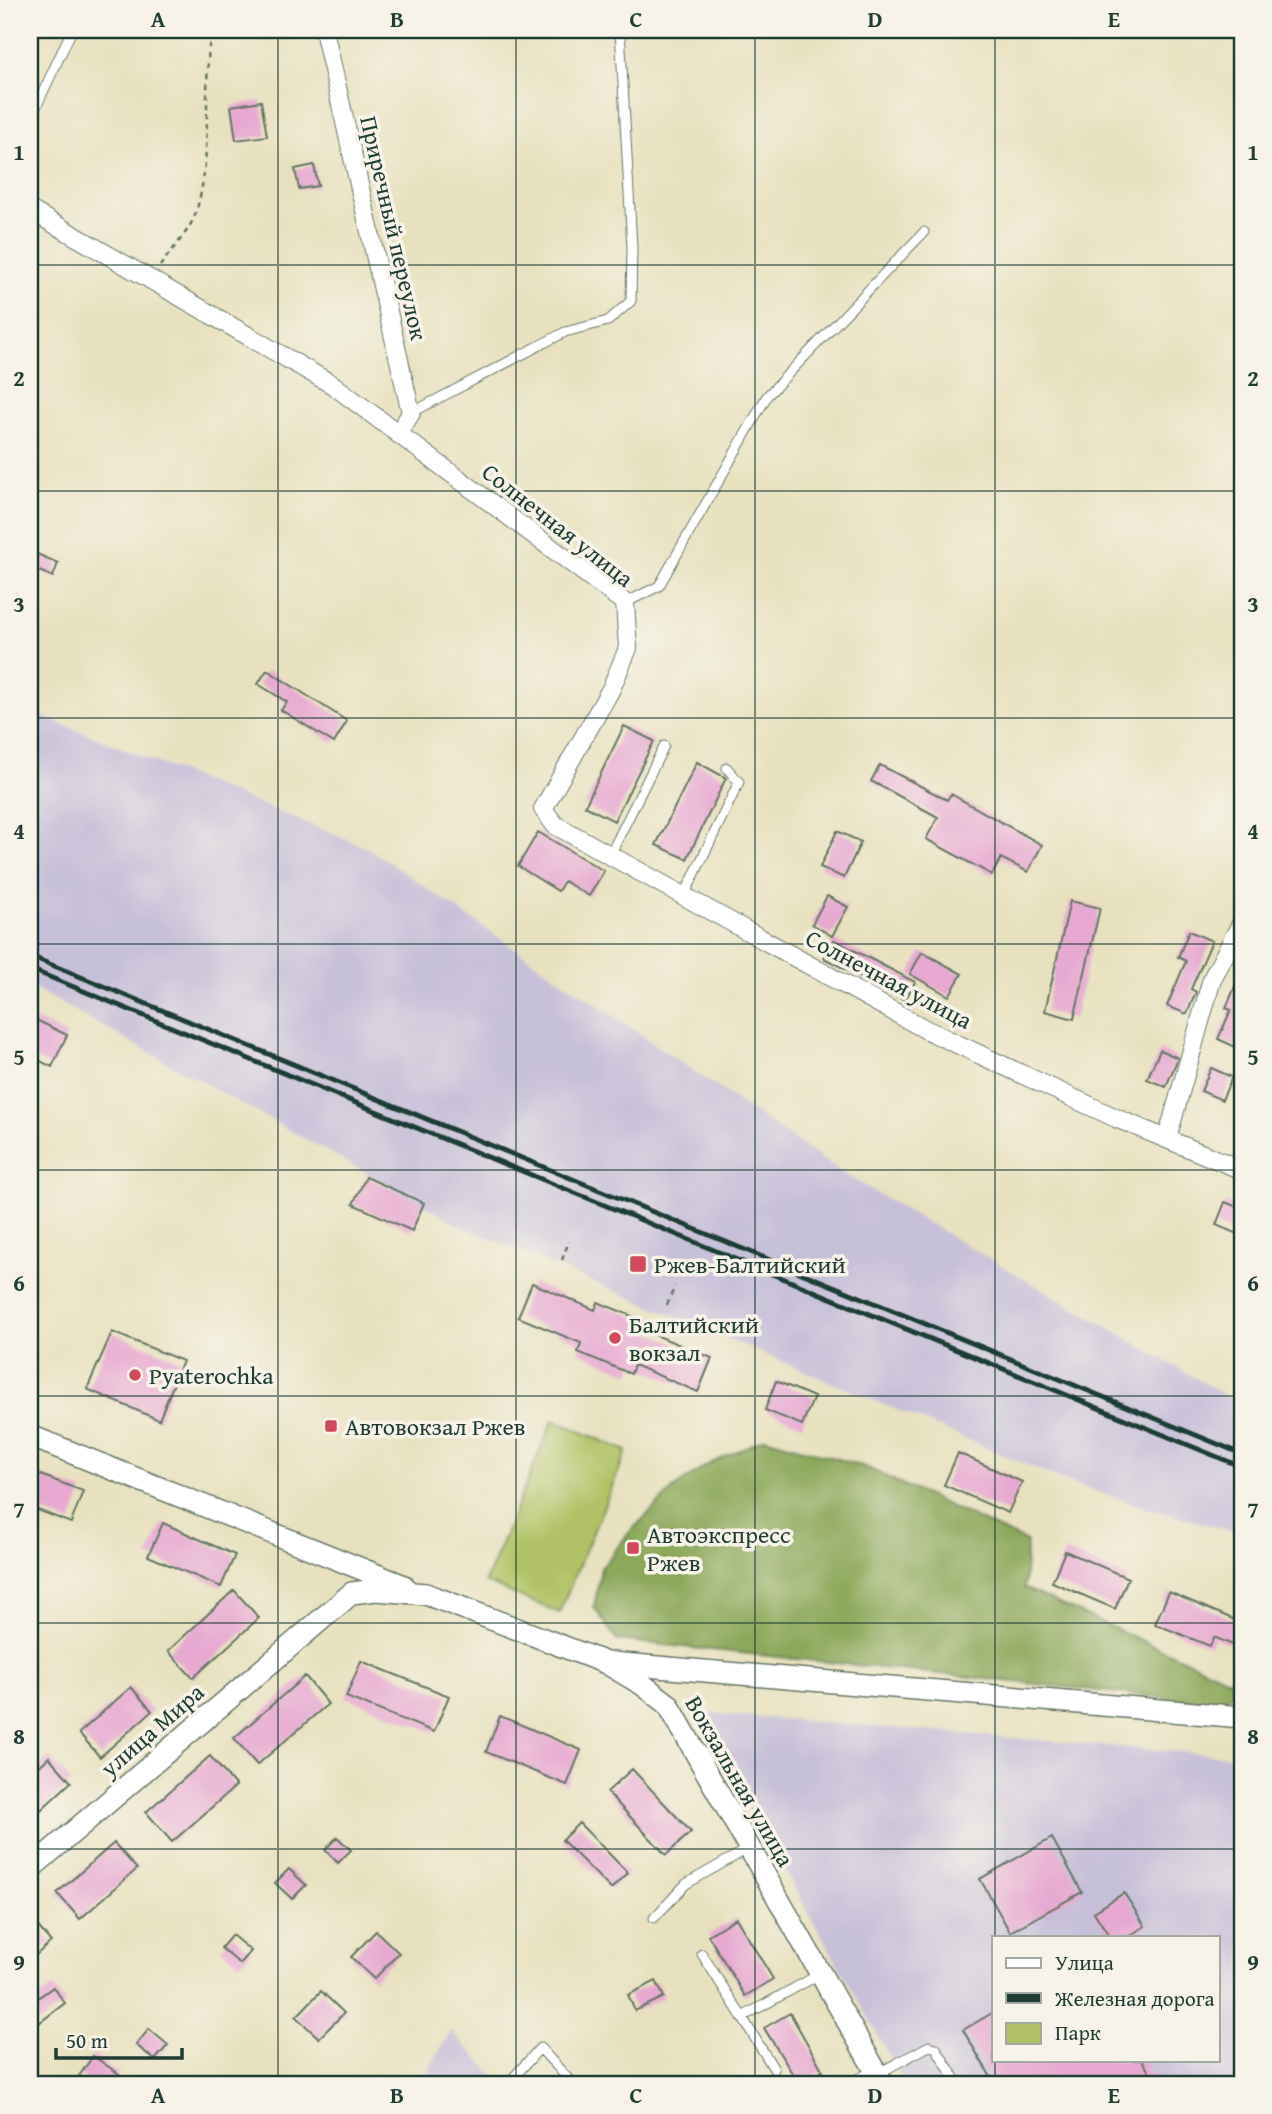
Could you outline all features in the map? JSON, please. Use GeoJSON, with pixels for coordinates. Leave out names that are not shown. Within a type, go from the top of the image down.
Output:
{"type":"FeatureCollection","features":[{"type":"Feature","properties":{"kind":"street","name":"Приречный переулок"},"geometry":{"type":"LineString","coordinates":[[324,30],[411,413]]}},
{"type":"Feature","properties":{"kind":"street","name":"Солнечная улица"},"geometry":{"type":"LineString","coordinates":[[30,210],[333,385],[625,603],[628,648],[611,689],[543,809],[555,825],[925,1029],[1167,1139],[1242,1170]]}},
{"type":"Feature","properties":{"kind":"street"},"geometry":{"type":"LineString","coordinates":[[398,434],[411,413]]}},
{"type":"Feature","properties":{"kind":"street"},"geometry":{"type":"LineString","coordinates":[[1167,1139],[1212,979],[1242,922]]}},
{"type":"Feature","properties":{"kind":"street"},"geometry":{"type":"LineString","coordinates":[[30,1436],[425,1594]]}},
{"type":"Feature","properties":{"kind":"street"},"geometry":{"type":"LineString","coordinates":[[309,1630],[341,1585],[341,1576],[326,1555]]}},
{"type":"Feature","properties":{"kind":"street","name":"Вокзальная улица"},"geometry":{"type":"LineString","coordinates":[[309,1630],[352,1593],[376,1590],[425,1594],[606,1663],[668,1704],[880,2079]]}},
{"type":"Feature","properties":{"kind":"street","name":"улица Мира"},"geometry":{"type":"LineString","coordinates":[[30,1869],[309,1630]]}},
{"type":"Feature","properties":{"kind":"street"},"geometry":{"type":"LineString","coordinates":[[606,1663],[1242,1717]]}},
{"type":"Feature","properties":{"kind":"street"},"geometry":{"type":"LineString","coordinates":[[858,2084],[880,2079]]}},
{"type":"Feature","properties":{"kind":"lane"},"geometry":{"type":"LineString","coordinates":[[30,120],[72,30]]}},
{"type":"Feature","properties":{"kind":"lane"},"geometry":{"type":"LineString","coordinates":[[411,413],[565,332],[608,321],[631,301],[632,247],[620,30]]}},
{"type":"Feature","properties":{"kind":"lane"},"geometry":{"type":"LineString","coordinates":[[625,603],[659,586],[767,396],[924,232]]}},
{"type":"Feature","properties":{"kind":"lane"},"geometry":{"type":"LineString","coordinates":[[610,855],[664,746]]}},
{"type":"Feature","properties":{"kind":"lane"},"geometry":{"type":"LineString","coordinates":[[684,896],[739,782],[727,768]]}},
{"type":"Feature","properties":{"kind":"lane"},"geometry":{"type":"LineString","coordinates":[[654,1918],[686,1884],[749,1848]]}},
{"type":"Feature","properties":{"kind":"lane"},"geometry":{"type":"LineString","coordinates":[[702,1954],[774,2069]]}},
{"type":"Feature","properties":{"kind":"lane"},"geometry":{"type":"LineString","coordinates":[[742,2017],[820,1974]]}},
{"type":"Feature","properties":{"kind":"lane"},"geometry":{"type":"LineString","coordinates":[[880,2079],[929,2046],[936,2048],[958,2084]]}},
{"type":"Feature","properties":{"kind":"lane"},"geometry":{"type":"LineString","coordinates":[[519,2084],[513,2078],[540,2048],[573,2084]]}},
{"type":"Feature","properties":{"kind":"path"},"geometry":{"type":"LineString","coordinates":[[150,280],[196,215],[208,143],[207,55],[211,30]]}},
{"type":"Feature","properties":{"kind":"path"},"geometry":{"type":"LineString","coordinates":[[562,1260],[569,1241]]}},
{"type":"Feature","properties":{"kind":"path"},"geometry":{"type":"LineString","coordinates":[[667,1304],[675,1286]]}},
{"type":"Feature","properties":{"kind":"shaded area"},"geometry":{"type":"Polygon","coordinates":[[[30,711],[368,848],[847,1176],[1242,1405],[1242,1534],[1139,1506],[1058,1478],[463,1227],[30,986],[30,711]]]}},
{"type":"Feature","properties":{"kind":"shaded area"},"geometry":{"type":"Polygon","coordinates":[[[696,1712],[1242,1757],[1242,2084],[905,2084],[696,1712]]]}},
{"type":"Feature","properties":{"kind":"shaded area"},"geometry":{"type":"Polygon","coordinates":[[[451,2031],[503,2084],[420,2084],[451,2031]]]}},
{"type":"Feature","properties":{"kind":"green space"},"geometry":{"type":"Polygon","coordinates":[[[553,1420],[627,1451],[559,1613],[485,1582],[553,1420]]]}},
{"type":"Feature","properties":{"kind":"green space"},"geometry":{"type":"Polygon","coordinates":[[[765,1438],[865,1467],[1027,1542],[1024,1588],[1237,1683],[1225,1704],[617,1640],[594,1607],[601,1568],[629,1533],[673,1489],[707,1465],[765,1438]]]}},
{"type":"Feature","properties":{"kind":"building"},"geometry":{"type":"Polygon","coordinates":[[[261,101],[267,136],[236,140],[231,106],[261,101]]]}},
{"type":"Feature","properties":{"kind":"building"},"geometry":{"type":"Polygon","coordinates":[[[314,165],[318,186],[299,189],[295,169],[314,165]]]}},
{"type":"Feature","properties":{"kind":"building"},"geometry":{"type":"Polygon","coordinates":[[[30,551],[58,563],[53,577],[30,567],[30,551]]]}},
{"type":"Feature","properties":{"kind":"building"},"geometry":{"type":"Polygon","coordinates":[[[267,670],[347,721],[334,743],[281,710],[287,702],[258,684],[267,670]]]}},
{"type":"Feature","properties":{"kind":"building"},"geometry":{"type":"Polygon","coordinates":[[[624,726],[654,741],[614,821],[585,806],[624,726]]]}},
{"type":"Feature","properties":{"kind":"building"},"geometry":{"type":"Polygon","coordinates":[[[697,762],[726,778],[687,859],[656,845],[697,762]]]}},
{"type":"Feature","properties":{"kind":"building"},"geometry":{"type":"Polygon","coordinates":[[[880,765],[947,800],[951,794],[1042,845],[1028,872],[1001,858],[992,875],[926,839],[938,817],[871,781],[880,765]]]}},
{"type":"Feature","properties":{"kind":"building"},"geometry":{"type":"Polygon","coordinates":[[[837,831],[861,842],[844,878],[820,867],[837,831]]]}},
{"type":"Feature","properties":{"kind":"building"},"geometry":{"type":"Polygon","coordinates":[[[538,832],[604,871],[589,896],[564,881],[558,891],[518,866],[538,832]]]}},
{"type":"Feature","properties":{"kind":"building"},"geometry":{"type":"Polygon","coordinates":[[[827,896],[848,907],[832,936],[812,924],[827,896]]]}},
{"type":"Feature","properties":{"kind":"building"},"geometry":{"type":"Polygon","coordinates":[[[1070,901],[1100,908],[1074,1019],[1045,1011],[1070,901]]]}},
{"type":"Feature","properties":{"kind":"building"},"geometry":{"type":"Polygon","coordinates":[[[1189,931],[1212,941],[1191,989],[1196,992],[1187,1014],[1167,1006],[1186,961],[1178,957],[1189,931]]]}},
{"type":"Feature","properties":{"kind":"building"},"geometry":{"type":"Polygon","coordinates":[[[834,940],[915,982],[905,1000],[824,958],[834,940]]]}},
{"type":"Feature","properties":{"kind":"building"},"geometry":{"type":"Polygon","coordinates":[[[922,952],[962,974],[949,996],[910,974],[922,952]]]}},
{"type":"Feature","properties":{"kind":"building"},"geometry":{"type":"Polygon","coordinates":[[[1242,970],[1242,1050],[1218,1039],[1231,1010],[1226,1008],[1242,970]]]}},
{"type":"Feature","properties":{"kind":"building"},"geometry":{"type":"Polygon","coordinates":[[[30,1017],[67,1035],[52,1067],[30,1056],[30,1017]]]}},
{"type":"Feature","properties":{"kind":"building"},"geometry":{"type":"Polygon","coordinates":[[[1160,1050],[1178,1058],[1166,1087],[1147,1079],[1160,1050]]]}},
{"type":"Feature","properties":{"kind":"building"},"geometry":{"type":"Polygon","coordinates":[[[1211,1068],[1232,1077],[1222,1100],[1201,1091],[1211,1068]]]}},
{"type":"Feature","properties":{"kind":"building"},"geometry":{"type":"Polygon","coordinates":[[[366,1177],[424,1203],[412,1231],[353,1204],[366,1177]]]}},
{"type":"Feature","properties":{"kind":"building"},"geometry":{"type":"Polygon","coordinates":[[[1225,1202],[1242,1209],[1242,1236],[1216,1225],[1225,1202]]]}},
{"type":"Feature","properties":{"kind":"building","name":"Балтийский вокзал"},"geometry":{"type":"Polygon","coordinates":[[[532,1283],[595,1310],[598,1302],[651,1324],[648,1332],[712,1358],[698,1392],[634,1365],[631,1374],[578,1352],[581,1343],[518,1317],[532,1283]]]}},
{"type":"Feature","properties":{"kind":"building","name":"Pyaterochka"},"geometry":{"type":"Polygon","coordinates":[[[112,1332],[183,1361],[159,1420],[87,1389],[112,1332]]]}},
{"type":"Feature","properties":{"kind":"building"},"geometry":{"type":"Polygon","coordinates":[[[776,1381],[814,1397],[802,1425],[765,1410],[776,1381]]]}},
{"type":"Feature","properties":{"kind":"building"},"geometry":{"type":"Polygon","coordinates":[[[958,1453],[1022,1482],[1008,1513],[944,1485],[958,1453]]]}},
{"type":"Feature","properties":{"kind":"building"},"geometry":{"type":"Polygon","coordinates":[[[30,1471],[83,1491],[71,1523],[30,1507],[30,1471]]]}},
{"type":"Feature","properties":{"kind":"building"},"geometry":{"type":"Polygon","coordinates":[[[163,1523],[235,1555],[221,1587],[148,1556],[163,1523]]]}},
{"type":"Feature","properties":{"kind":"building"},"geometry":{"type":"Polygon","coordinates":[[[1065,1551],[1128,1578],[1115,1609],[1052,1582],[1065,1551]]]}},
{"type":"Feature","properties":{"kind":"building"},"geometry":{"type":"Polygon","coordinates":[[[234,1590],[259,1618],[193,1678],[168,1651],[234,1590]]]}},
{"type":"Feature","properties":{"kind":"building"},"geometry":{"type":"Polygon","coordinates":[[[1169,1592],[1242,1623],[1242,1649],[1214,1637],[1210,1646],[1155,1624],[1169,1592]]]}},
{"type":"Feature","properties":{"kind":"building"},"geometry":{"type":"Polygon","coordinates":[[[361,1661],[449,1696],[434,1732],[346,1697],[361,1661]]]}},
{"type":"Feature","properties":{"kind":"building"},"geometry":{"type":"Polygon","coordinates":[[[305,1676],[328,1704],[257,1765],[234,1738],[305,1676]]]}},
{"type":"Feature","properties":{"kind":"building"},"geometry":{"type":"Polygon","coordinates":[[[131,1687],[152,1711],[100,1757],[79,1733],[131,1687]]]}},
{"type":"Feature","properties":{"kind":"building"},"geometry":{"type":"Polygon","coordinates":[[[500,1716],[581,1750],[567,1785],[486,1752],[500,1716]]]}},
{"type":"Feature","properties":{"kind":"building"},"geometry":{"type":"Polygon","coordinates":[[[210,1756],[236,1786],[172,1842],[146,1812],[210,1756]]]}},
{"type":"Feature","properties":{"kind":"building"},"geometry":{"type":"Polygon","coordinates":[[[49,1757],[71,1782],[30,1820],[30,1775],[49,1757]]]}},
{"type":"Feature","properties":{"kind":"building"},"geometry":{"type":"Polygon","coordinates":[[[632,1769],[691,1832],[666,1855],[607,1792],[632,1769]]]}},
{"type":"Feature","properties":{"kind":"building"},"geometry":{"type":"Polygon","coordinates":[[[579,1823],[628,1873],[611,1889],[562,1840],[579,1823]]]}},
{"type":"Feature","properties":{"kind":"building"},"geometry":{"type":"Polygon","coordinates":[[[337,1837],[351,1850],[338,1863],[325,1850],[337,1837]]]}},
{"type":"Feature","properties":{"kind":"building"},"geometry":{"type":"Polygon","coordinates":[[[1052,1838],[1082,1892],[1010,1932],[980,1879],[1052,1838]]]}},
{"type":"Feature","properties":{"kind":"building"},"geometry":{"type":"Polygon","coordinates":[[[114,1843],[137,1869],[80,1919],[57,1893],[114,1843]]]}},
{"type":"Feature","properties":{"kind":"building"},"geometry":{"type":"Polygon","coordinates":[[[289,1869],[306,1885],[292,1899],[275,1883],[289,1869]]]}},
{"type":"Feature","properties":{"kind":"building"},"geometry":{"type":"Polygon","coordinates":[[[1124,1893],[1145,1926],[1130,1936],[1109,1936],[1094,1912],[1124,1893]]]}},
{"type":"Feature","properties":{"kind":"building"},"geometry":{"type":"Polygon","coordinates":[[[30,1917],[51,1942],[30,1960],[30,1917]]]}},
{"type":"Feature","properties":{"kind":"building"},"geometry":{"type":"Polygon","coordinates":[[[736,1918],[773,1979],[745,1996],[708,1935],[736,1918]]]}},
{"type":"Feature","properties":{"kind":"building"},"geometry":{"type":"Polygon","coordinates":[[[376,1931],[399,1953],[374,1979],[351,1957],[376,1931]]]}},
{"type":"Feature","properties":{"kind":"building"},"geometry":{"type":"Polygon","coordinates":[[[232,1935],[251,1951],[240,1964],[221,1948],[232,1935]]]}},
{"type":"Feature","properties":{"kind":"building"},"geometry":{"type":"Polygon","coordinates":[[[656,1981],[664,1997],[635,2011],[628,1995],[656,1981]]]}},
{"type":"Feature","properties":{"kind":"building"},"geometry":{"type":"Polygon","coordinates":[[[53,1987],[65,2003],[39,2023],[30,2011],[30,2004],[53,1987]]]}},
{"type":"Feature","properties":{"kind":"building"},"geometry":{"type":"Polygon","coordinates":[[[321,1991],[344,2013],[319,2038],[296,2017],[321,1991]]]}},
{"type":"Feature","properties":{"kind":"building"},"geometry":{"type":"Polygon","coordinates":[[[790,2013],[823,2071],[799,2084],[764,2028],[790,2013]]]}},
{"type":"Feature","properties":{"kind":"building"},"geometry":{"type":"Polygon","coordinates":[[[992,2013],[992,2062],[1143,2062],[1156,2084],[995,2084],[963,2030],[992,2013]]]}},
{"type":"Feature","properties":{"kind":"building"},"geometry":{"type":"Polygon","coordinates":[[[149,2029],[168,2045],[155,2060],[136,2045],[149,2029]]]}},
{"type":"Feature","properties":{"kind":"building"},"geometry":{"type":"Polygon","coordinates":[[[93,2056],[119,2074],[111,2084],[91,2084],[79,2076],[93,2056]]]}},
{"type":"Feature","properties":{"kind":"railway"},"geometry":{"type":"LineString","coordinates":[[30,956],[1242,1454]]}},
{"type":"Feature","properties":{"kind":"railway"},"geometry":{"type":"LineString","coordinates":[[30,969],[1242,1467]]}},
{"type":"Feature","properties":{"kind":"place","name":"Ржев-Балтийский"},"geometry":{"type":"Point","coordinates":[638,1264]}},
{"type":"Feature","properties":{"kind":"place","name":"Балтийский вокзал"},"geometry":{"type":"Point","coordinates":[615,1338]}},
{"type":"Feature","properties":{"kind":"place","name":"Pyaterochka"},"geometry":{"type":"Point","coordinates":[135,1375]}},
{"type":"Feature","properties":{"kind":"place","name":"Автовокзал Ржев"},"geometry":{"type":"Point","coordinates":[331,1426]}},
{"type":"Feature","properties":{"kind":"place","name":"Автоэкспресс Ржев"},"geometry":{"type":"Point","coordinates":[633,1548]}}]}
